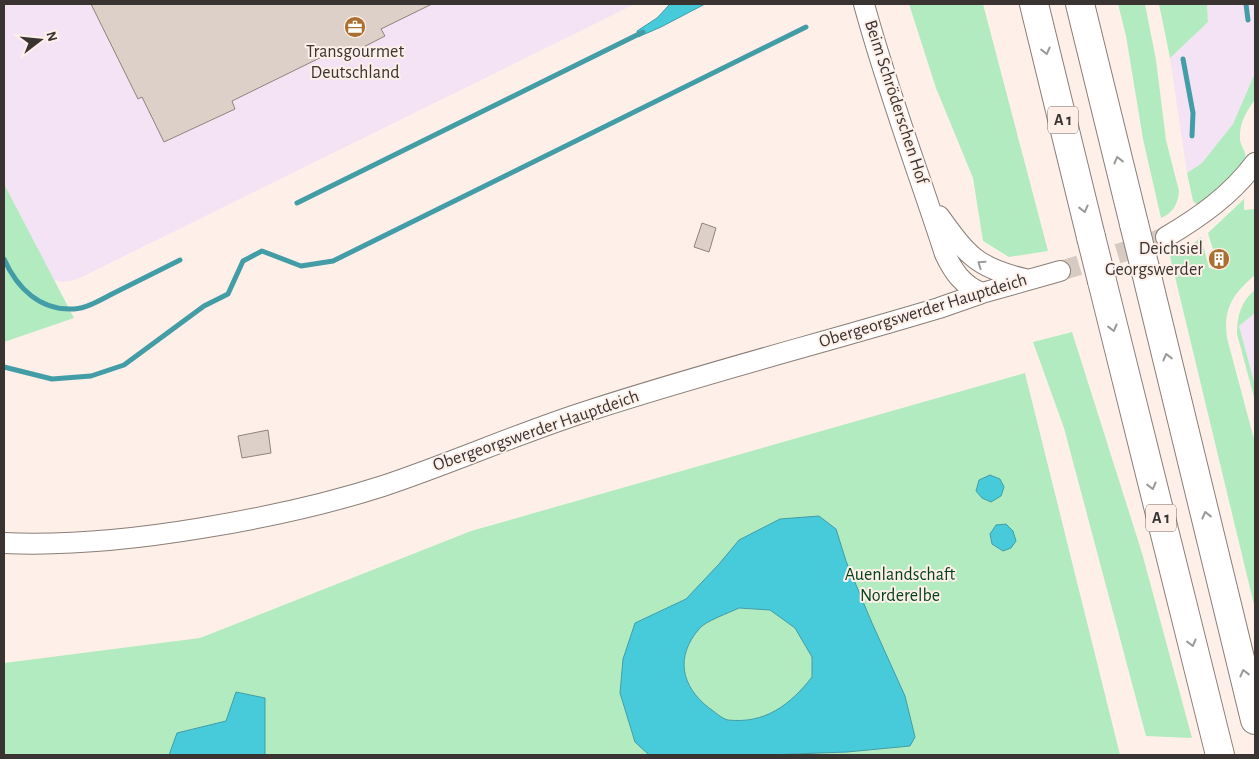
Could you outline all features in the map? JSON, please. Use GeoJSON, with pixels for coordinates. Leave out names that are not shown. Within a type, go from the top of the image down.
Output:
{"type":"FeatureCollection","features":[{"type":"Feature","properties":{"kind":"highway","name":"A 1"},"geometry":{"type":"LineString","coordinates":[[1034,4],[1220,755]]}},
{"type":"Feature","properties":{"kind":"highway"},"geometry":{"type":"LineString","coordinates":[[1080,4],[1255,720]]}},
{"type":"Feature","properties":{"kind":"street","name":"Beim Schröderschen Hof"},"geometry":{"type":"LineString","coordinates":[[864,4],[892,100],[949,263],[961,280],[982,293]]}},
{"type":"Feature","properties":{"kind":"street"},"geometry":{"type":"LineString","coordinates":[[1166,238],[1206,213],[1255,163]]}},
{"type":"Feature","properties":{"kind":"street","name":"Beim Schröderschen Hof"},"geometry":{"type":"LineString","coordinates":[[928,200],[948,230],[969,255],[982,265],[1003,274],[1027,280]]}},
{"type":"Feature","properties":{"kind":"street","name":"Obergeorgswerder Hauptdeich"},"geometry":{"type":"LineString","coordinates":[[4,543],[64,544],[140,538],[251,519],[320,503],[388,484],[495,443],[589,410],[1060,271]]}},
{"type":"Feature","properties":{"kind":"shaded area"},"geometry":{"type":"Polygon","coordinates":[[[4,4],[635,4],[82,277],[62,282],[51,279],[4,199],[4,4]]]}},
{"type":"Feature","properties":{"kind":"shaded area"},"geometry":{"type":"Polygon","coordinates":[[[1207,4],[1255,4],[1255,73],[1233,124],[1202,163],[1187,173],[1170,58],[1208,22],[1207,4]]]}},
{"type":"Feature","properties":{"kind":"shaded area"},"geometry":{"type":"Polygon","coordinates":[[[1255,313],[1255,385],[1239,326],[1255,313]]]}},
{"type":"Feature","properties":{"kind":"green space"},"geometry":{"type":"Polygon","coordinates":[[[909,4],[983,4],[1048,251],[1009,257],[983,241],[973,178],[936,88],[909,4]]]}},
{"type":"Feature","properties":{"kind":"green space"},"geometry":{"type":"Polygon","coordinates":[[[1118,4],[1145,4],[1156,60],[1166,140],[1179,191],[1174,208],[1169,214],[1161,218],[1143,139],[1126,36],[1118,4]]]}},
{"type":"Feature","properties":{"kind":"green space"},"geometry":{"type":"Polygon","coordinates":[[[1159,4],[1207,4],[1208,22],[1170,58],[1159,4]]]}},
{"type":"Feature","properties":{"kind":"green space"},"geometry":{"type":"Polygon","coordinates":[[[1255,73],[1255,102],[1245,115],[1240,135],[1246,160],[1211,195],[1200,204],[1196,204],[1193,201],[1187,173],[1202,163],[1233,124],[1255,73]]]}},
{"type":"Feature","properties":{"kind":"green space"},"geometry":{"type":"Polygon","coordinates":[[[4,184],[74,318],[4,342],[4,184]]]}},
{"type":"Feature","properties":{"kind":"green space"},"geometry":{"type":"Polygon","coordinates":[[[1244,199],[1244,210],[1255,209],[1255,275],[1235,295],[1231,302],[1226,327],[1227,338],[1255,443],[1255,609],[1170,256],[1201,237],[1209,268],[1218,270],[1227,263],[1223,251],[1214,253],[1208,233],[1244,199]]]}},
{"type":"Feature","properties":{"kind":"green space"},"geometry":{"type":"Polygon","coordinates":[[[1255,290],[1255,313],[1239,326],[1255,385],[1255,401],[1237,334],[1238,321],[1243,304],[1255,290]]]}},
{"type":"Feature","properties":{"kind":"green space"},"geometry":{"type":"Polygon","coordinates":[[[1072,332],[1142,553],[1192,738],[1146,736],[1064,428],[1033,342],[1072,332]]]}},
{"type":"Feature","properties":{"kind":"green space","name":"Auenlandschaft Norderelbe"},"geometry":{"type":"Polygon","coordinates":[[[1025,373],[1120,755],[4,755],[4,663],[200,638],[471,531],[1025,373]]]}},
{"type":"Feature","properties":{"kind":"water"},"geometry":{"type":"Polygon","coordinates":[[[670,4],[705,4],[638,37],[637,31],[657,18],[670,4]]]}},
{"type":"Feature","properties":{"kind":"water"},"geometry":{"type":"Polygon","coordinates":[[[990,475],[1000,479],[1004,487],[1001,496],[991,502],[982,498],[976,491],[979,480],[990,475]]]}},
{"type":"Feature","properties":{"kind":"water"},"geometry":{"type":"Polygon","coordinates":[[[819,516],[836,529],[846,561],[905,696],[915,737],[910,746],[847,752],[767,755],[649,755],[635,742],[620,693],[623,659],[635,623],[686,599],[739,540],[780,519],[819,516]],[[739,608],[712,620],[699,629],[686,650],[684,671],[692,690],[709,708],[728,720],[754,719],[765,716],[786,704],[812,677],[812,657],[795,628],[770,610],[739,608]]]}},
{"type":"Feature","properties":{"kind":"water"},"geometry":{"type":"Polygon","coordinates":[[[1006,524],[1013,531],[1016,541],[1011,548],[1003,551],[992,544],[990,534],[996,525],[1006,524]]]}},
{"type":"Feature","properties":{"kind":"water"},"geometry":{"type":"Polygon","coordinates":[[[236,692],[265,698],[265,755],[169,755],[177,733],[226,721],[236,692]]]}},
{"type":"Feature","properties":{"kind":"building"},"geometry":{"type":"Polygon","coordinates":[[[91,4],[432,4],[381,29],[385,36],[342,58],[338,49],[232,101],[235,109],[164,142],[142,97],[138,99],[91,4]]]}},
{"type":"Feature","properties":{"kind":"building"},"geometry":{"type":"Polygon","coordinates":[[[702,223],[716,228],[709,252],[694,247],[702,223]]]}},
{"type":"Feature","properties":{"kind":"building"},"geometry":{"type":"Polygon","coordinates":[[[268,430],[271,453],[242,458],[238,436],[268,430]]]}},
{"type":"Feature","properties":{"kind":"waterway"},"geometry":{"type":"LineString","coordinates":[[1246,4],[1248,20]]}},
{"type":"Feature","properties":{"kind":"waterway"},"geometry":{"type":"LineString","coordinates":[[4,367],[52,379],[91,376],[124,365],[204,306],[228,294],[243,261],[262,251],[301,266],[333,261],[806,27]]}},
{"type":"Feature","properties":{"kind":"waterway"},"geometry":{"type":"LineString","coordinates":[[297,203],[643,32]]}},
{"type":"Feature","properties":{"kind":"waterway"},"geometry":{"type":"LineString","coordinates":[[1183,59],[1193,113],[1192,136]]}},
{"type":"Feature","properties":{"kind":"waterway"},"geometry":{"type":"LineString","coordinates":[[4,259],[9,270],[31,296],[40,302],[62,309],[74,309],[95,303],[180,260]]}},
{"type":"Feature","properties":{"kind":"tunnel"},"geometry":{"type":"LineString","coordinates":[[1060,271],[1166,237]]}},
{"type":"Feature","properties":{"kind":"place","name":"Transgourmet Deutschland"},"geometry":{"type":"Point","coordinates":[355,27]}},
{"type":"Feature","properties":{"kind":"place","name":"Deichsiel Georgswerder"},"geometry":{"type":"Point","coordinates":[1219,259]}}]}
